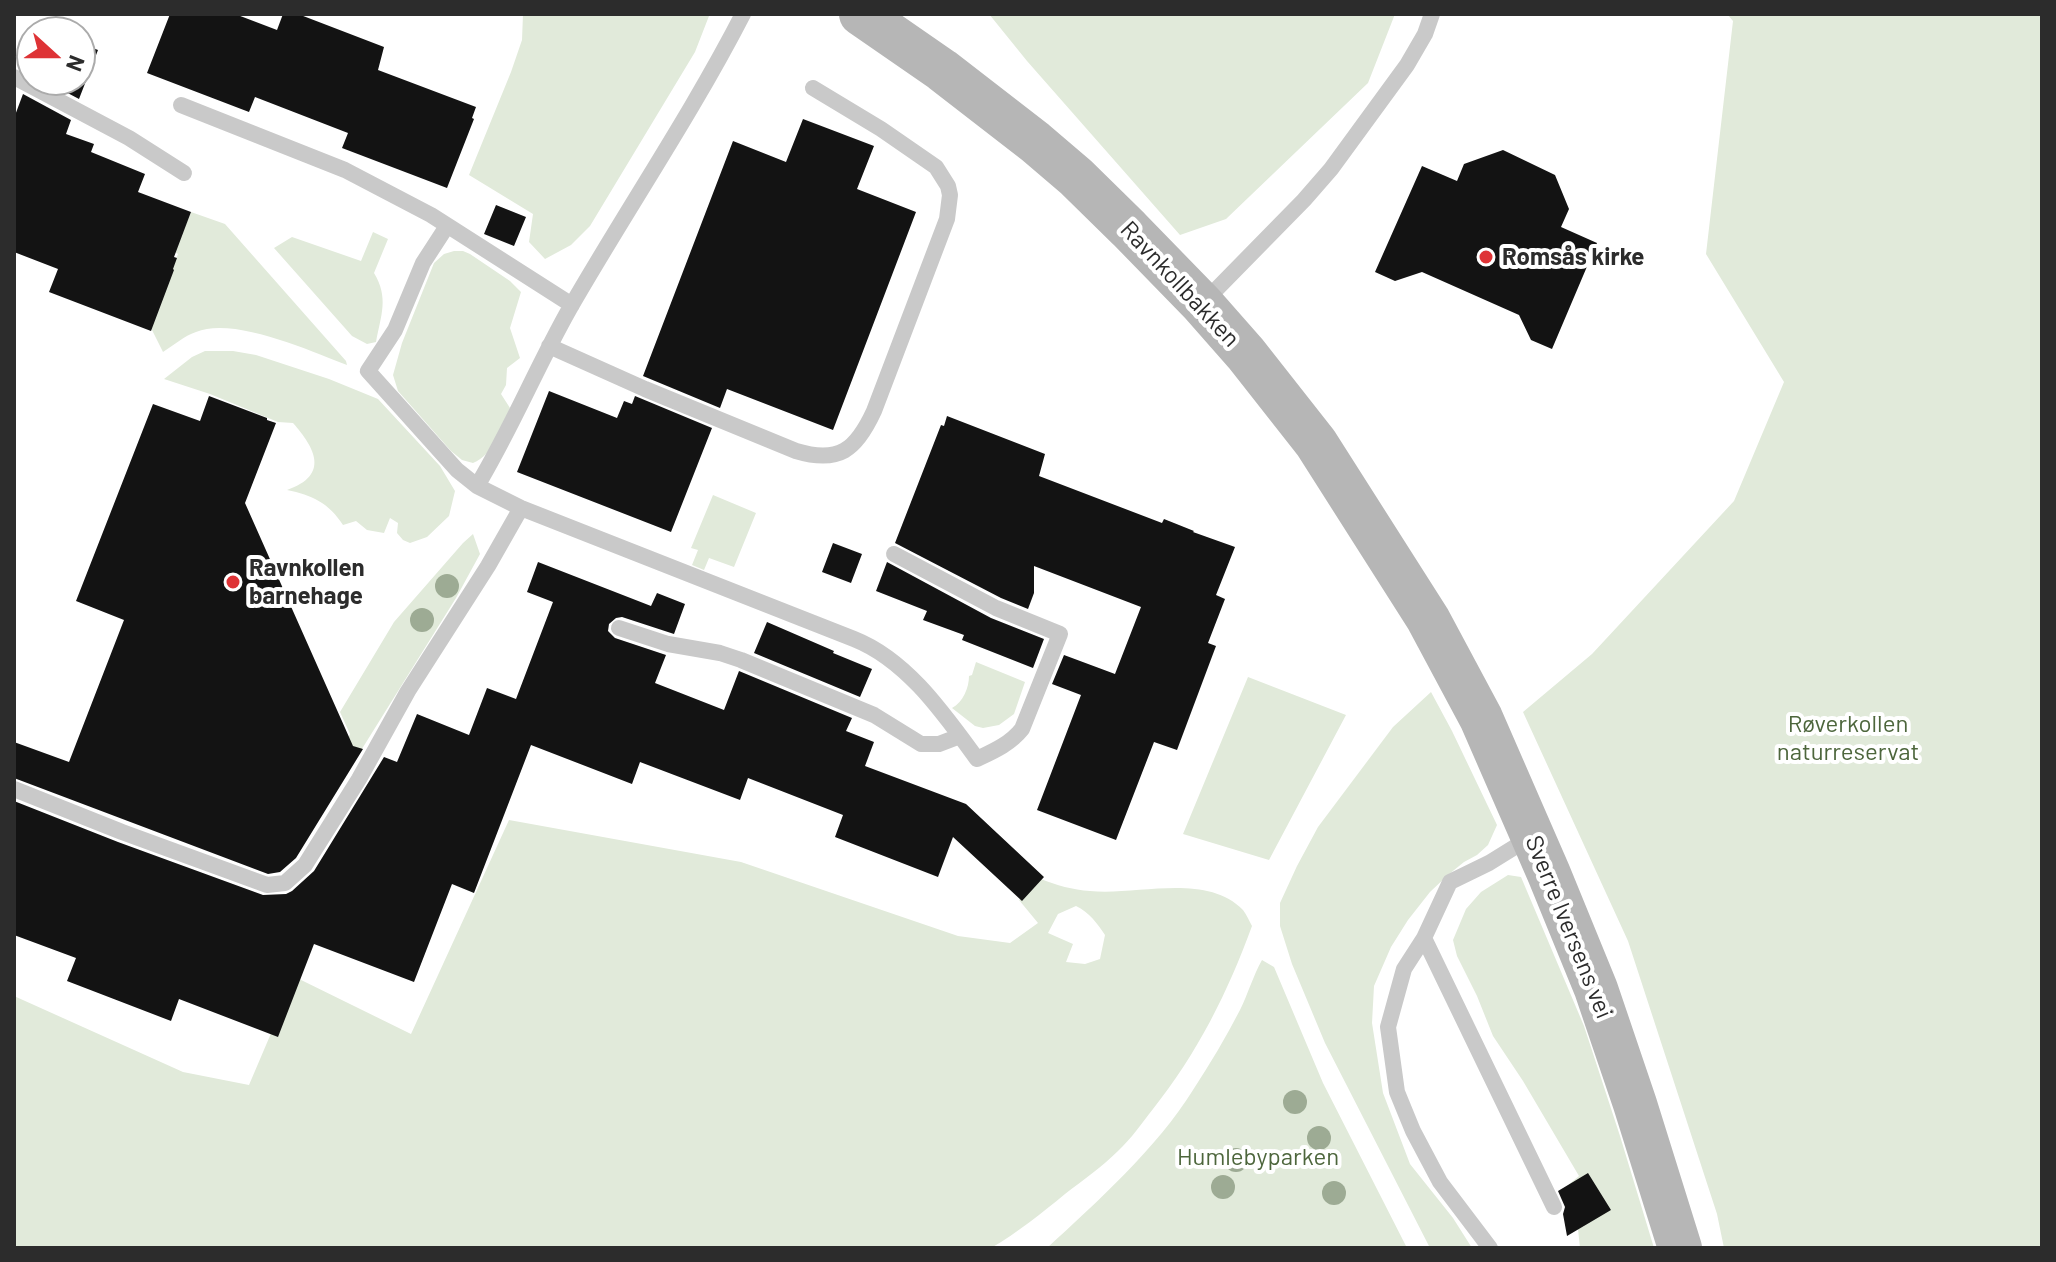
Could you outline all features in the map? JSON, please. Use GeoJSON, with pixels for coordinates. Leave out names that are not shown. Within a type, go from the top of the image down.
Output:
{"type":"FeatureCollection","features":[{"type":"Feature","properties":{"kind":"street","name":"Ravnkollbakken"},"geometry":{"type":"LineString","coordinates":[[861,14],[942,70],[1035,142],[1076,177],[1202,304],[1316,443],[1428,619]]}},
{"type":"Feature","properties":{"kind":"street","name":"Sverre Iversens vei"},"geometry":{"type":"LineString","coordinates":[[1428,619],[1481,718],[1596,989],[1680,1248]]}},
{"type":"Feature","properties":{"kind":"lane"},"geometry":{"type":"LineString","coordinates":[[477,486],[503,443],[572,305],[743,14]]}},
{"type":"Feature","properties":{"kind":"lane"},"geometry":{"type":"LineString","coordinates":[[1202,304],[1331,169],[1407,65],[1425,34],[1432,14]]}},
{"type":"Feature","properties":{"kind":"lane"},"geometry":{"type":"LineString","coordinates":[[14,77],[129,138],[184,173]]}},
{"type":"Feature","properties":{"kind":"lane"},"geometry":{"type":"LineString","coordinates":[[549,346],[796,451],[832,456],[854,443],[874,411],[947,219],[950,195],[936,167],[813,88]]}},
{"type":"Feature","properties":{"kind":"lane"},"geometry":{"type":"LineString","coordinates":[[181,105],[345,170],[431,215],[572,305]]}},
{"type":"Feature","properties":{"kind":"lane"},"geometry":{"type":"LineString","coordinates":[[447,226],[423,263],[395,330],[368,371],[457,470],[477,486],[521,508],[869,645],[903,670],[945,716],[977,759],[1015,738],[1027,718],[1060,634],[996,608],[894,554]]}},
{"type":"Feature","properties":{"kind":"lane"},"geometry":{"type":"LineString","coordinates":[[14,789],[267,885],[285,883],[305,865],[521,508]]}},
{"type":"Feature","properties":{"kind":"lane"},"geometry":{"type":"LineString","coordinates":[[619,628],[668,644],[741,660],[874,715],[921,744],[939,744],[960,736]]}},
{"type":"Feature","properties":{"kind":"lane"},"geometry":{"type":"LineString","coordinates":[[1490,1248],[1440,1182],[1413,1131],[1397,1092],[1388,1027],[1404,969],[1424,938],[1450,882],[1533,836]]}},
{"type":"Feature","properties":{"kind":"lane"},"geometry":{"type":"LineString","coordinates":[[1424,938],[1554,1207]]}},
{"type":"Feature","properties":{"kind":"green space"},"geometry":{"type":"Polygon","coordinates":[[[523,14],[709,16],[695,52],[590,226],[571,245],[545,259],[529,242],[533,214],[469,175],[522,40],[523,14]]]}},
{"type":"Feature","properties":{"kind":"green space"},"geometry":{"type":"Polygon","coordinates":[[[989,14],[1395,14],[1368,83],[1226,219],[1180,235],[989,14]]]}},
{"type":"Feature","properties":{"kind":"green space","name":"Røverkollen naturreservat"},"geometry":{"type":"Polygon","coordinates":[[[1727,14],[2042,14],[2042,1248],[1724,1248],[1717,1214],[1628,941],[1523,712],[1592,654],[1734,501],[1784,382],[1706,254],[1733,21],[1727,14]]]}},
{"type":"Feature","properties":{"kind":"green space"},"geometry":{"type":"Polygon","coordinates":[[[191,212],[225,224],[347,365],[272,337],[230,328],[196,332],[163,352],[149,324],[178,254],[175,252],[191,212]]]}},
{"type":"Feature","properties":{"kind":"green space"},"geometry":{"type":"Polygon","coordinates":[[[373,232],[388,239],[374,273],[383,299],[380,323],[376,342],[367,344],[352,336],[274,248],[292,237],[361,261],[373,232]]]}},
{"type":"Feature","properties":{"kind":"green space"},"geometry":{"type":"Polygon","coordinates":[[[454,251],[470,254],[521,292],[510,328],[520,358],[507,368],[506,385],[501,394],[510,408],[492,447],[473,463],[462,460],[451,451],[398,391],[393,375],[402,343],[434,263],[444,254],[454,251]]]}},
{"type":"Feature","properties":{"kind":"green space"},"geometry":{"type":"Polygon","coordinates":[[[205,351],[256,355],[378,399],[440,466],[455,491],[449,516],[427,537],[410,543],[397,533],[398,523],[390,518],[384,533],[367,530],[356,521],[343,525],[319,501],[287,490],[301,484],[314,469],[312,451],[293,423],[278,422],[164,379],[205,351]]]}},
{"type":"Feature","properties":{"kind":"green space"},"geometry":{"type":"Polygon","coordinates":[[[713,495],[756,513],[734,567],[709,558],[704,570],[692,565],[698,550],[691,548],[713,495]]]}},
{"type":"Feature","properties":{"kind":"green space"},"geometry":{"type":"Polygon","coordinates":[[[473,534],[480,554],[456,598],[327,805],[322,803],[350,734],[340,712],[394,622],[473,534]]]}},
{"type":"Feature","properties":{"kind":"green space"},"geometry":{"type":"Polygon","coordinates":[[[976,662],[1025,682],[1014,714],[999,725],[975,726],[952,708],[965,694],[976,662]]]}},
{"type":"Feature","properties":{"kind":"green space"},"geometry":{"type":"Polygon","coordinates":[[[1248,677],[1346,715],[1269,860],[1183,834],[1248,677]]]}},
{"type":"Feature","properties":{"kind":"green space"},"geometry":{"type":"Polygon","coordinates":[[[1431,692],[1497,825],[1488,845],[1448,875],[1408,920],[1391,947],[1374,986],[1372,1023],[1383,1093],[1410,1164],[1453,1218],[1472,1248],[1430,1248],[1325,1043],[1292,964],[1280,926],[1280,903],[1318,827],[1393,727],[1431,692]]]}},
{"type":"Feature","properties":{"kind":"green space"},"geometry":{"type":"Polygon","coordinates":[[[509,820],[741,862],[958,936],[1010,943],[1038,923],[1019,900],[1041,879],[1090,891],[1170,888],[1210,892],[1228,898],[1243,910],[1252,926],[1233,975],[1197,1044],[1136,1131],[1099,1168],[991,1248],[14,1248],[14,996],[183,1072],[249,1085],[295,977],[411,1034],[509,820]],[[1076,906],[1058,914],[1048,933],[1073,944],[1066,962],[1085,964],[1100,959],[1105,935],[1076,906]]]}},
{"type":"Feature","properties":{"kind":"green space"},"geometry":{"type":"Polygon","coordinates":[[[1508,875],[1521,877],[1584,1026],[1654,1248],[1580,1248],[1578,1229],[1584,1226],[1562,1190],[1579,1176],[1493,1036],[1457,956],[1453,940],[1466,909],[1481,892],[1508,875]]]}},
{"type":"Feature","properties":{"kind":"green space","name":"Humlebyparken"},"geometry":{"type":"Polygon","coordinates":[[[1262,960],[1274,967],[1323,1083],[1407,1248],[1047,1248],[1125,1174],[1178,1112],[1229,1030],[1262,960]]]}},
{"type":"Feature","properties":{"kind":"building"},"geometry":{"type":"Polygon","coordinates":[[[170,14],[235,14],[277,30],[283,14],[298,14],[384,47],[378,70],[476,107],[447,188],[342,148],[348,133],[255,97],[249,112],[147,73],[170,14]]]}},
{"type":"Feature","properties":{"kind":"building"},"geometry":{"type":"Polygon","coordinates":[[[22,96],[27,96],[71,120],[66,134],[94,144],[91,152],[145,174],[138,192],[191,212],[151,331],[49,292],[58,269],[14,252],[14,118],[22,96]]]}},
{"type":"Feature","properties":{"kind":"building"},"geometry":{"type":"Polygon","coordinates":[[[803,119],[874,146],[857,189],[916,212],[833,430],[727,389],[720,408],[643,376],[733,141],[786,162],[803,119]]]}},
{"type":"Feature","properties":{"kind":"building","name":"Romsås kirke"},"geometry":{"type":"Polygon","coordinates":[[[1503,150],[1555,175],[1569,209],[1561,227],[1597,243],[1552,349],[1531,340],[1519,315],[1422,272],[1395,281],[1375,272],[1422,166],[1457,181],[1464,164],[1503,150]]]}},
{"type":"Feature","properties":{"kind":"building"},"geometry":{"type":"Polygon","coordinates":[[[496,205],[526,217],[514,246],[484,234],[496,205]]]}},
{"type":"Feature","properties":{"kind":"building"},"geometry":{"type":"Polygon","coordinates":[[[549,391],[617,418],[624,401],[632,404],[635,396],[712,428],[671,532],[517,472],[549,391]]]}},
{"type":"Feature","properties":{"kind":"building"},"geometry":{"type":"Polygon","coordinates":[[[209,396],[276,423],[245,503],[353,746],[363,749],[296,858],[280,872],[268,874],[14,778],[14,742],[69,762],[124,620],[76,601],[153,404],[200,421],[209,396]]]}},
{"type":"Feature","properties":{"kind":"building"},"geometry":{"type":"Polygon","coordinates":[[[947,416],[1045,454],[1039,476],[1235,547],[1216,595],[1225,599],[1208,643],[1216,646],[1177,750],[1154,742],[1116,840],[1037,810],[1081,695],[1052,684],[1064,655],[1115,674],[1141,607],[1034,566],[1034,593],[1028,609],[895,543],[947,416]]]}},
{"type":"Feature","properties":{"kind":"building"},"geometry":{"type":"Polygon","coordinates":[[[833,543],[862,554],[851,583],[822,572],[833,543]]]}},
{"type":"Feature","properties":{"kind":"building"},"geometry":{"type":"Polygon","coordinates":[[[538,562],[651,606],[657,593],[685,604],[674,634],[622,617],[609,624],[608,631],[615,638],[666,655],[655,683],[724,710],[739,671],[852,718],[846,731],[874,742],[865,766],[966,804],[1044,877],[1022,901],[953,837],[938,877],[835,837],[843,815],[748,778],[740,800],[640,762],[632,784],[531,745],[474,893],[452,884],[414,982],[314,944],[278,1037],[179,999],[171,1021],[67,981],[76,958],[14,935],[14,801],[263,895],[292,891],[314,871],[384,757],[397,762],[417,714],[469,735],[487,688],[516,699],[553,602],[527,592],[538,562]]]}},
{"type":"Feature","properties":{"kind":"building"},"geometry":{"type":"Polygon","coordinates":[[[887,562],[991,618],[1044,639],[1033,668],[962,640],[964,635],[923,620],[927,611],[876,591],[887,562]]]}},
{"type":"Feature","properties":{"kind":"building"},"geometry":{"type":"Polygon","coordinates":[[[767,622],[872,669],[860,697],[754,653],[767,622]]]}},
{"type":"Feature","properties":{"kind":"building"},"geometry":{"type":"Polygon","coordinates":[[[1588,1173],[1611,1210],[1567,1236],[1563,1214],[1565,1207],[1558,1191],[1588,1173]]]}},
{"type":"Feature","properties":{"kind":"place","name":"Romsås kirke"},"geometry":{"type":"Point","coordinates":[1486,257]}},
{"type":"Feature","properties":{"kind":"place","name":"Ravnkollen barnehage"},"geometry":{"type":"Point","coordinates":[233,582]}}]}
